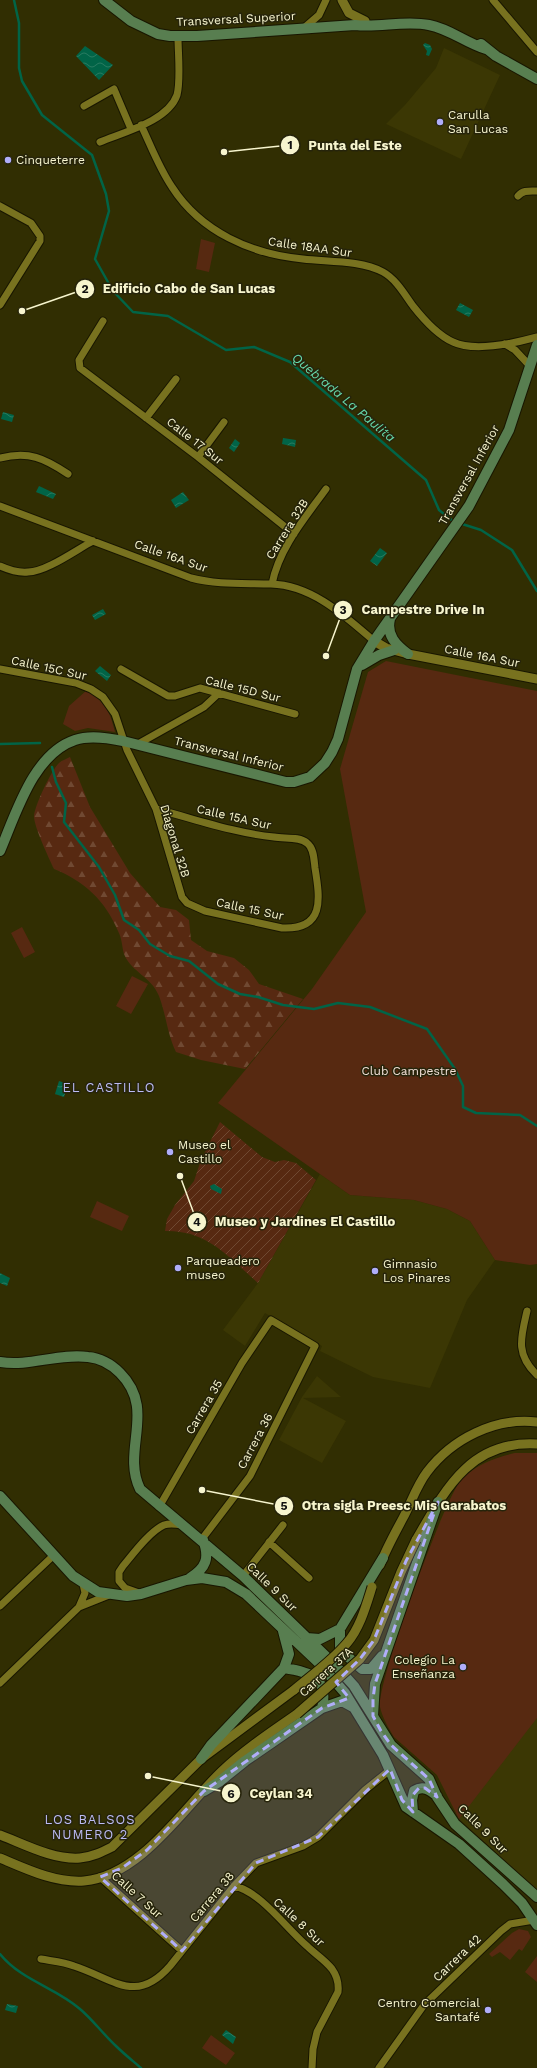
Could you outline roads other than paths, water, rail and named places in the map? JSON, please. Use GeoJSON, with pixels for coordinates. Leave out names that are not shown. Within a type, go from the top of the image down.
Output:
{"type":"FeatureCollection","features":[{"type":"Feature","properties":{"kind":"main road","name":"Transversal Superior"},"geometry":{"type":"LineString","coordinates":[[104,0],[131,21],[145,29],[158,34],[178,37],[355,25],[366,26],[404,24],[429,25],[453,33],[486,49]]}},
{"type":"Feature","properties":{"kind":"main road","name":"Transversal Superior"},"geometry":{"type":"LineString","coordinates":[[355,25],[365,21],[405,18],[430,20],[465,34],[486,49]]}},
{"type":"Feature","properties":{"kind":"main road"},"geometry":{"type":"LineString","coordinates":[[486,49],[536,78]]}},
{"type":"Feature","properties":{"kind":"main road","name":"Transversal Inferior"},"geometry":{"type":"LineString","coordinates":[[0,851],[24,795],[41,765],[56,749],[76,740],[87,738],[112,739],[138,744],[286,782],[302,780],[317,771],[332,752],[338,739],[357,669],[374,641],[461,519],[509,430],[537,345]]}},
{"type":"Feature","properties":{"kind":"main road"},"geometry":{"type":"LineString","coordinates":[[390,619],[389,628],[391,637],[398,647],[408,654]]}},
{"type":"Feature","properties":{"kind":"main road"},"geometry":{"type":"LineString","coordinates":[[357,669],[373,657],[394,650]]}},
{"type":"Feature","properties":{"kind":"main road","name":"Calle 9 Sur"},"geometry":{"type":"LineString","coordinates":[[0,1362],[16,1362],[76,1355],[90,1357],[104,1362],[116,1369],[127,1380],[134,1394],[137,1405],[138,1424],[134,1468],[140,1489],[159,1507],[185,1525],[243,1576],[354,1686],[391,1745],[429,1779],[438,1797],[455,1824],[537,1898]]}},
{"type":"Feature","properties":{"kind":"main road","name":"Calle 9 Sur"},"geometry":{"type":"LineString","coordinates":[[0,1496],[83,1584],[98,1592],[109,1595],[127,1596],[141,1594],[186,1580],[206,1578],[226,1582],[246,1594],[333,1678],[355,1708],[390,1770],[402,1800],[413,1812],[459,1844],[514,1895],[536,1922]]}},
{"type":"Feature","properties":{"kind":"main road"},"geometry":{"type":"LineString","coordinates":[[373,1716],[375,1684],[438,1502]]}},
{"type":"Feature","properties":{"kind":"main road"},"geometry":{"type":"LineString","coordinates":[[186,1580],[198,1573],[207,1561],[207,1550],[202,1540]]}},
{"type":"Feature","properties":{"kind":"main road"},"geometry":{"type":"LineString","coordinates":[[306,1638],[320,1640],[340,1629],[383,1558]]}},
{"type":"Feature","properties":{"kind":"main road"},"geometry":{"type":"LineString","coordinates":[[201,1759],[211,1745],[284,1668],[289,1654],[283,1629]]}},
{"type":"Feature","properties":{"kind":"main road"},"geometry":{"type":"LineString","coordinates":[[340,1629],[340,1650],[362,1669],[371,1669],[386,1650]]}},
{"type":"Feature","properties":{"kind":"main road"},"geometry":{"type":"LineString","coordinates":[[284,1668],[301,1671],[319,1681],[324,1688],[322,1708]]}},
{"type":"Feature","properties":{"kind":"main road"},"geometry":{"type":"LineString","coordinates":[[204,1791],[219,1782],[245,1761],[322,1708],[342,1701],[355,1708]]}},
{"type":"Feature","properties":{"kind":"main road"},"geometry":{"type":"LineString","coordinates":[[413,1812],[412,1796],[419,1788],[425,1788],[438,1797]]}},
{"type":"Feature","properties":{"kind":"street"},"geometry":{"type":"LineString","coordinates":[[304,28],[319,15],[326,0]]}},
{"type":"Feature","properties":{"kind":"street"},"geometry":{"type":"LineString","coordinates":[[342,0],[349,13],[365,21]]}},
{"type":"Feature","properties":{"kind":"street"},"geometry":{"type":"LineString","coordinates":[[493,0],[537,52]]}},
{"type":"Feature","properties":{"kind":"street"},"geometry":{"type":"LineString","coordinates":[[100,142],[141,125],[164,113],[175,99],[178,84],[178,37]]}},
{"type":"Feature","properties":{"kind":"street"},"geometry":{"type":"LineString","coordinates":[[84,106],[114,89],[131,129]]}},
{"type":"Feature","properties":{"kind":"street","name":"Calle 18AA Sur"},"geometry":{"type":"LineString","coordinates":[[141,125],[172,188],[185,206],[221,234],[254,249],[271,254],[364,266],[384,273],[396,284],[430,326],[454,343],[476,346],[505,344],[537,338]]}},
{"type":"Feature","properties":{"kind":"street"},"geometry":{"type":"LineString","coordinates":[[518,196],[521,192],[537,191]]}},
{"type":"Feature","properties":{"kind":"street"},"geometry":{"type":"LineString","coordinates":[[0,206],[31,223],[40,236],[40,241],[2,295],[0,304]]}},
{"type":"Feature","properties":{"kind":"street","name":"Calle 17 Sur"},"geometry":{"type":"LineString","coordinates":[[103,321],[79,360],[80,368],[198,457],[294,534]]}},
{"type":"Feature","properties":{"kind":"street"},"geometry":{"type":"LineString","coordinates":[[505,344],[515,350],[530,366]]}},
{"type":"Feature","properties":{"kind":"street"},"geometry":{"type":"LineString","coordinates":[[146,418],[176,379]]}},
{"type":"Feature","properties":{"kind":"street"},"geometry":{"type":"LineString","coordinates":[[198,457],[224,422]]}},
{"type":"Feature","properties":{"kind":"street"},"geometry":{"type":"LineString","coordinates":[[0,458],[25,454],[37,457],[68,474]]}},
{"type":"Feature","properties":{"kind":"street","name":"Carrera 32B"},"geometry":{"type":"LineString","coordinates":[[272,584],[275,570],[281,555],[326,489]]}},
{"type":"Feature","properties":{"kind":"street","name":"Calle 16A Sur"},"geometry":{"type":"LineString","coordinates":[[0,506],[205,582],[244,585],[272,584],[312,595],[326,602],[374,641],[394,650],[537,679]]}},
{"type":"Feature","properties":{"kind":"street"},"geometry":{"type":"LineString","coordinates":[[81,548],[82,536]]}},
{"type":"Feature","properties":{"kind":"street"},"geometry":{"type":"LineString","coordinates":[[0,566],[14,572],[29,573],[41,570],[93,541]]}},
{"type":"Feature","properties":{"kind":"street","name":"Calle 15C Sur"},"geometry":{"type":"LineString","coordinates":[[0,669],[76,683],[91,689],[103,697],[115,714],[123,741]]}},
{"type":"Feature","properties":{"kind":"street","name":"Calle 15D Sur"},"geometry":{"type":"LineString","coordinates":[[121,669],[168,696],[182,694],[195,689],[219,693],[295,714]]}},
{"type":"Feature","properties":{"kind":"street"},"geometry":{"type":"LineString","coordinates":[[138,744],[204,707],[219,693]]}},
{"type":"Feature","properties":{"kind":"street"},"geometry":{"type":"LineString","coordinates":[[112,739],[119,729]]}},
{"type":"Feature","properties":{"kind":"street"},"geometry":{"type":"LineString","coordinates":[[153,748],[157,734]]}},
{"type":"Feature","properties":{"kind":"street","name":"Diagonal 32B"},"geometry":{"type":"LineString","coordinates":[[123,741],[156,810],[178,890],[187,903]]}},
{"type":"Feature","properties":{"kind":"street","name":"Calle 15A Sur"},"geometry":{"type":"LineString","coordinates":[[156,810],[271,837],[298,839],[307,843],[312,850],[320,896],[315,913],[309,921]]}},
{"type":"Feature","properties":{"kind":"street","name":"Calle 15 Sur"},"geometry":{"type":"LineString","coordinates":[[187,903],[205,911],[282,928],[292,929],[309,921]]}},
{"type":"Feature","properties":{"kind":"street"},"geometry":{"type":"LineString","coordinates":[[527,1311],[521,1343],[524,1357],[529,1366],[537,1375]]}},
{"type":"Feature","properties":{"kind":"street","name":"Carrera 35"},"geometry":{"type":"LineString","coordinates":[[159,1507],[242,1362],[271,1320],[315,1346]]}},
{"type":"Feature","properties":{"kind":"street","name":"Carrera 36"},"geometry":{"type":"LineString","coordinates":[[202,1540],[250,1476],[315,1346]]}},
{"type":"Feature","properties":{"kind":"street","name":"Carrera 37A"},"geometry":{"type":"LineString","coordinates":[[0,1835],[46,1852],[79,1858],[96,1854],[112,1847],[201,1759],[294,1690],[335,1656],[348,1643],[365,1609],[383,1558],[426,1473],[445,1452],[464,1438],[493,1426],[519,1422],[537,1422]]}},
{"type":"Feature","properties":{"kind":"street","name":"Carrera 37A"},"geometry":{"type":"LineString","coordinates":[[100,1877],[122,1868],[146,1850],[222,1771],[297,1714],[360,1660],[374,1640],[401,1572],[416,1540],[443,1492],[460,1473],[482,1457],[502,1448],[522,1444],[537,1444]]}},
{"type":"Feature","properties":{"kind":"street"},"geometry":{"type":"LineString","coordinates":[[141,1594],[125,1588],[119,1581],[119,1572],[157,1529],[174,1523],[185,1525]]}},
{"type":"Feature","properties":{"kind":"street"},"geometry":{"type":"LineString","coordinates":[[243,1576],[283,1525]]}},
{"type":"Feature","properties":{"kind":"street"},"geometry":{"type":"LineString","coordinates":[[269,1542],[309,1578]]}},
{"type":"Feature","properties":{"kind":"street"},"geometry":{"type":"LineString","coordinates":[[0,1606],[54,1555]]}},
{"type":"Feature","properties":{"kind":"street"},"geometry":{"type":"LineString","coordinates":[[79,1607],[85,1593],[83,1584]]}},
{"type":"Feature","properties":{"kind":"street"},"geometry":{"type":"LineString","coordinates":[[0,1683],[79,1607],[109,1595]]}},
{"type":"Feature","properties":{"kind":"street","name":"Carrera 38"},"geometry":{"type":"LineString","coordinates":[[41,1959],[74,1966],[111,1981],[137,1988],[149,1984],[162,1976],[234,1886],[256,1863],[303,1846],[318,1838],[365,1790],[390,1770]]}},
{"type":"Feature","properties":{"kind":"street","name":"Calle 7 Sur"},"geometry":{"type":"LineString","coordinates":[[0,1858],[29,1870],[56,1878],[85,1880],[100,1877],[182,1951]]}},
{"type":"Feature","properties":{"kind":"street","name":"Calle 8 Sur"},"geometry":{"type":"LineString","coordinates":[[234,1886],[241,1887],[260,1902],[326,1962],[334,1973],[339,1984],[335,1999],[317,2032],[313,2049],[312,2068]]}},
{"type":"Feature","properties":{"kind":"street","name":"Carrera 42"},"geometry":{"type":"LineString","coordinates":[[379,2068],[424,2006],[501,1931],[510,1924],[536,1922]]}},
{"type":"Feature","properties":{"kind":"water"},"geometry":{"type":"Polygon","coordinates":[[[425,43],[430,45],[432,49],[429,56],[426,55],[427,51],[423,45],[425,43]]]}},
{"type":"Feature","properties":{"kind":"water"},"geometry":{"type":"Polygon","coordinates":[[[85,46],[113,65],[99,80],[76,56],[85,46]]]}},
{"type":"Feature","properties":{"kind":"water"},"geometry":{"type":"Polygon","coordinates":[[[460,303],[473,310],[469,317],[456,310],[460,303]]]}},
{"type":"Feature","properties":{"kind":"water"},"geometry":{"type":"Polygon","coordinates":[[[3,412],[14,415],[12,422],[1,419],[3,412]]]}},
{"type":"Feature","properties":{"kind":"water"},"geometry":{"type":"Polygon","coordinates":[[[283,438],[296,440],[295,447],[282,444],[283,438]]]}},
{"type":"Feature","properties":{"kind":"water"},"geometry":{"type":"Polygon","coordinates":[[[235,439],[240,443],[234,452],[229,448],[235,439]]]}},
{"type":"Feature","properties":{"kind":"water"},"geometry":{"type":"Polygon","coordinates":[[[39,486],[56,494],[53,499],[36,492],[39,486]]]}},
{"type":"Feature","properties":{"kind":"water"},"geometry":{"type":"Polygon","coordinates":[[[183,492],[189,500],[176,508],[171,500],[183,492]]]}},
{"type":"Feature","properties":{"kind":"water"},"geometry":{"type":"Polygon","coordinates":[[[380,548],[387,553],[377,566],[370,561],[380,548]]]}},
{"type":"Feature","properties":{"kind":"water"},"geometry":{"type":"Polygon","coordinates":[[[103,609],[106,614],[95,620],[92,615],[103,609]]]}},
{"type":"Feature","properties":{"kind":"water"},"geometry":{"type":"Polygon","coordinates":[[[100,666],[111,675],[107,681],[95,671],[100,666]]]}},
{"type":"Feature","properties":{"kind":"water"},"geometry":{"type":"Polygon","coordinates":[[[59,1081],[68,1084],[64,1097],[55,1094],[59,1081]]]}},
{"type":"Feature","properties":{"kind":"water"},"geometry":{"type":"Polygon","coordinates":[[[214,1184],[222,1189],[221,1194],[211,1189],[210,1186],[214,1184]]]}},
{"type":"Feature","properties":{"kind":"water"},"geometry":{"type":"Polygon","coordinates":[[[0,1273],[10,1278],[7,1286],[0,1283],[0,1273]]]}},
{"type":"Feature","properties":{"kind":"water"},"geometry":{"type":"Polygon","coordinates":[[[7,2004],[18,2006],[16,2013],[5,2010],[7,2004]]]}},
{"type":"Feature","properties":{"kind":"water"},"geometry":{"type":"Polygon","coordinates":[[[226,2030],[236,2037],[233,2044],[222,2035],[226,2030]]]}},
{"type":"Feature","properties":{"kind":"waterway","name":"Quebrada La Paulita"},"geometry":{"type":"LineString","coordinates":[[14,0],[19,23],[19,68],[22,81],[42,115],[92,155],[106,194],[109,211],[95,259],[113,291],[133,312],[168,316],[226,350],[254,347],[290,362],[426,480],[439,510],[454,522]]}},
{"type":"Feature","properties":{"kind":"waterway","name":"Quebrada La Paulita"},"geometry":{"type":"LineString","coordinates":[[459,523],[481,530],[512,550],[537,591]]}},
{"type":"Feature","properties":{"kind":"waterway"},"geometry":{"type":"LineString","coordinates":[[0,744],[40,743]]}},
{"type":"Feature","properties":{"kind":"waterway"},"geometry":{"type":"LineString","coordinates":[[52,767],[56,782],[66,803],[64,822],[99,867],[115,895],[124,920],[139,930],[150,944],[170,956],[189,961],[218,984],[240,994],[258,997],[283,1005],[314,1009],[338,1003],[370,1007],[427,1029],[455,1069],[463,1086],[463,1107],[476,1113],[520,1115],[537,1126]]}},
{"type":"Feature","properties":{"kind":"waterway"},"geometry":{"type":"LineString","coordinates":[[0,1954],[18,1971],[70,2001],[80,2009],[119,2049],[141,2068]]}},
{"type":"Feature","properties":{"kind":"place","name":"Carulla San Lucas"},"geometry":{"type":"Point","coordinates":[440,122]}},
{"type":"Feature","properties":{"kind":"place","name":"Punta del Este"},"geometry":{"type":"Point","coordinates":[224,152]}},
{"type":"Feature","properties":{"kind":"place","name":"Cinqueterre"},"geometry":{"type":"Point","coordinates":[8,160]}},
{"type":"Feature","properties":{"kind":"place","name":"Edificio Cabo de San Lucas"},"geometry":{"type":"Point","coordinates":[22,311]}},
{"type":"Feature","properties":{"kind":"place","name":"Campestre Drive In"},"geometry":{"type":"Point","coordinates":[326,656]}},
{"type":"Feature","properties":{"kind":"place","name":"Museo el Castillo"},"geometry":{"type":"Point","coordinates":[170,1152]}},
{"type":"Feature","properties":{"kind":"place","name":"Museo y Jardines El Castillo"},"geometry":{"type":"Point","coordinates":[180,1176]}},
{"type":"Feature","properties":{"kind":"place","name":"Parqueadero museo"},"geometry":{"type":"Point","coordinates":[178,1268]}},
{"type":"Feature","properties":{"kind":"place","name":"Gimnasio Los Pinares"},"geometry":{"type":"Point","coordinates":[375,1271]}},
{"type":"Feature","properties":{"kind":"place","name":"Otra sigla Preesc Mis Garabatos"},"geometry":{"type":"Point","coordinates":[202,1490]}},
{"type":"Feature","properties":{"kind":"place","name":"Colegio La Enseñanza"},"geometry":{"type":"Point","coordinates":[463,1667]}},
{"type":"Feature","properties":{"kind":"place","name":"Ceylan 34"},"geometry":{"type":"Point","coordinates":[148,1776]}},
{"type":"Feature","properties":{"kind":"place","name":"Centro Comercial Santafé"},"geometry":{"type":"Point","coordinates":[488,2010]}},
{"type":"Feature","properties":{"kind":"district","name":"EL CASTILLO"},"geometry":{"type":"Point","coordinates":[109,1087]}},
{"type":"Feature","properties":{"kind":"district","name":"LOS BALSOS NUMERO 2"},"geometry":{"type":"Point","coordinates":[90,1826]}},
{"type":"Feature","properties":{"kind":"park label","name":"Club Campestre"},"geometry":{"type":"Point","coordinates":[409,1071]}}]}
